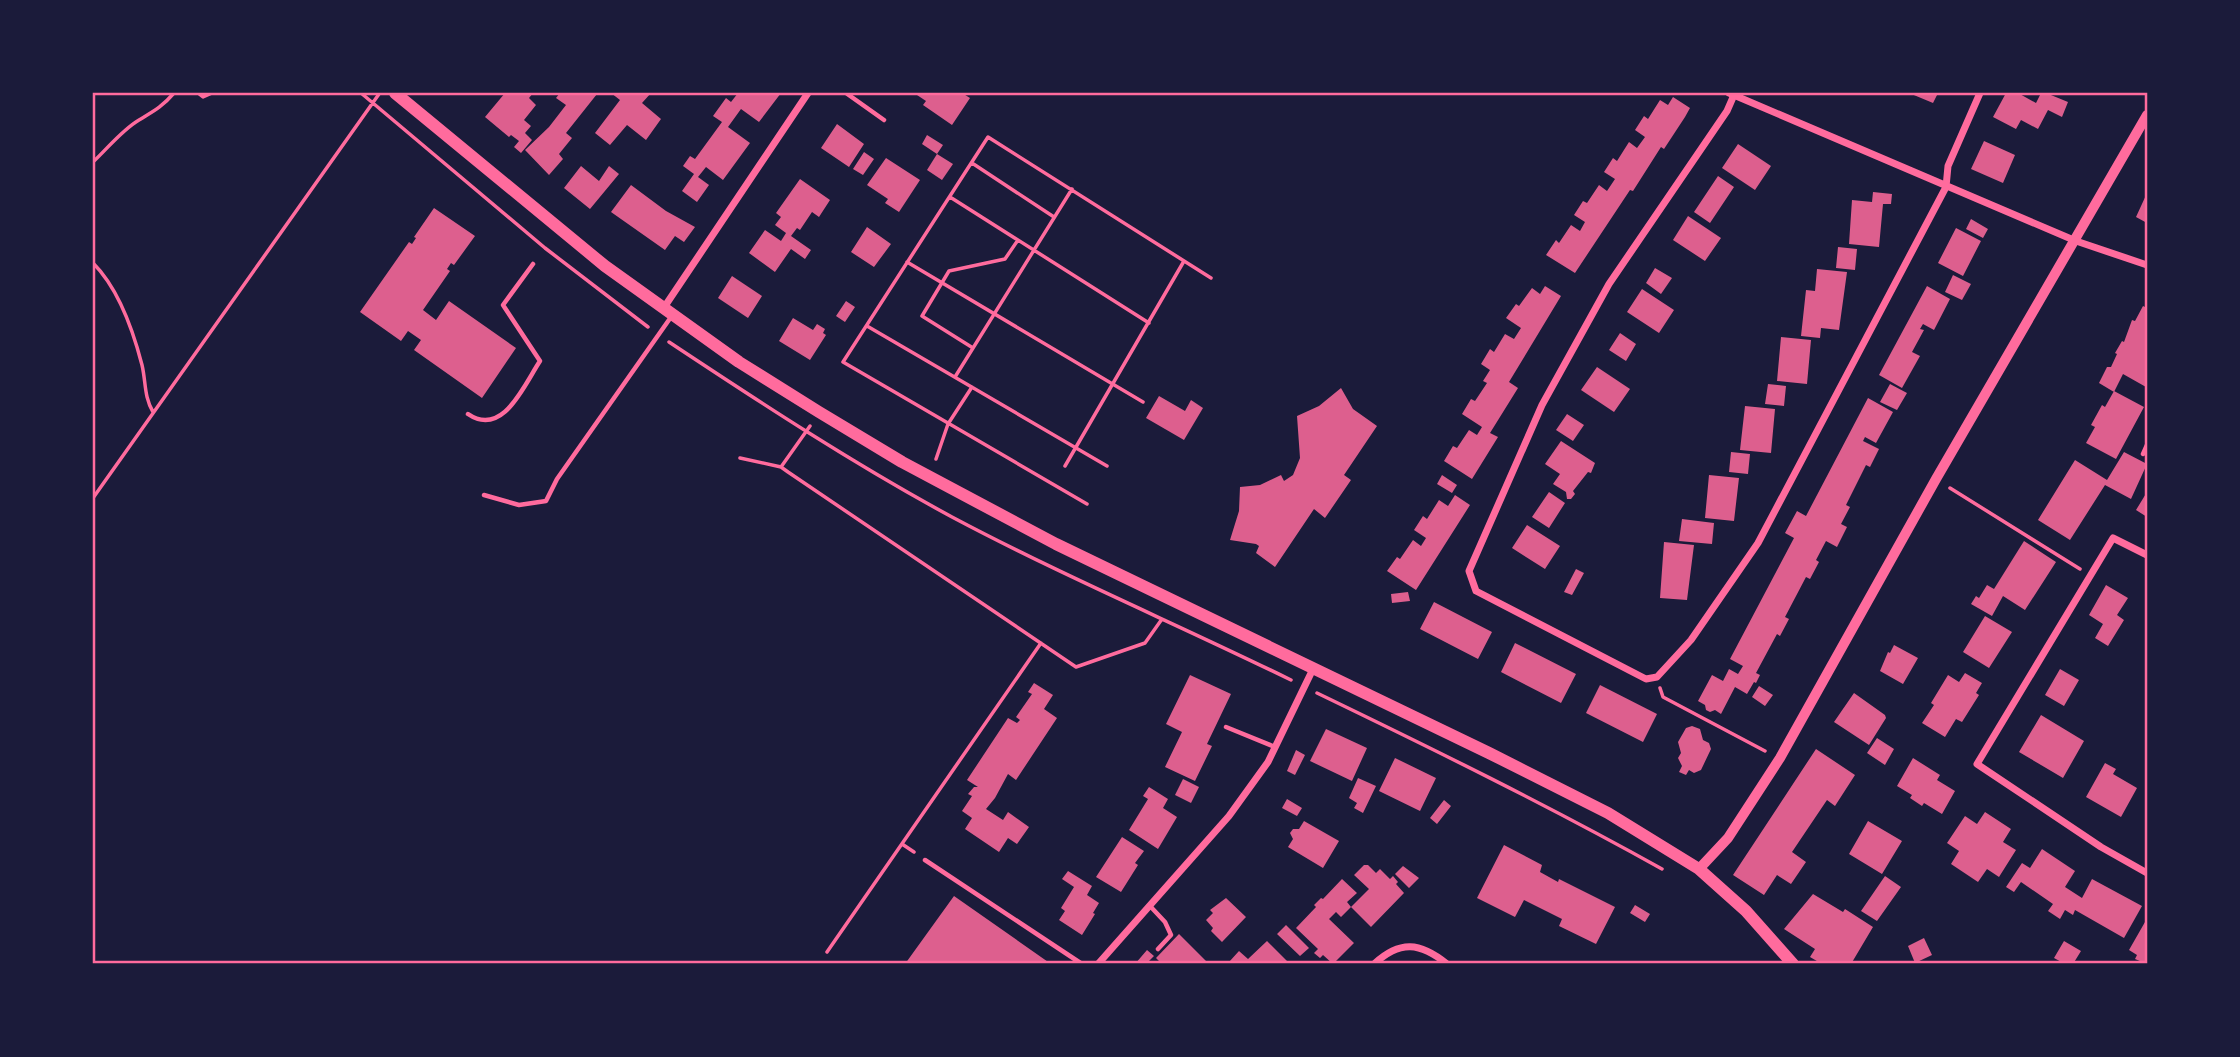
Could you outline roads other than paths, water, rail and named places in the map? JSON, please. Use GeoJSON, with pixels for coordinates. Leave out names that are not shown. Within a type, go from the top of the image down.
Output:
{"type":"FeatureCollection","features":[{"type":"Feature","properties":{"kind":"main road"},"geometry":{"type":"LineString","coordinates":[[395,93],[561,231],[667,312],[819,412],[984,507],[1608,813],[1699,869],[1746,911],[1793,964]]}},
{"type":"Feature","properties":{"kind":"street"},"geometry":{"type":"LineString","coordinates":[[667,312],[808,93]]}},
{"type":"Feature","properties":{"kind":"street"},"geometry":{"type":"LineString","coordinates":[[1980,93],[1948,166],[1946,187],[1758,543],[1691,640],[1657,677],[1646,679],[1476,591],[1469,570],[1542,405],[1609,284],[1727,111],[1731,94],[1946,187],[2076,241],[2147,265]]}},
{"type":"Feature","properties":{"kind":"street"},"geometry":{"type":"LineString","coordinates":[[1699,869],[1728,838],[1780,758],[1936,479],[2147,116]]}},
{"type":"Feature","properties":{"kind":"street"},"geometry":{"type":"LineString","coordinates":[[2147,555],[2113,538],[1978,764],[2101,847],[2147,873]]}},
{"type":"Feature","properties":{"kind":"street"},"geometry":{"type":"LineString","coordinates":[[1098,964],[1229,816],[1268,762],[1312,669]]}},
{"type":"Feature","properties":{"kind":"street"},"geometry":{"type":"LineString","coordinates":[[1374,964],[1385,953],[1406,945],[1431,952],[1447,964]]}},
{"type":"Feature","properties":{"kind":"lane"},"geometry":{"type":"LineString","coordinates":[[846,93],[884,120]]}},
{"type":"Feature","properties":{"kind":"lane"},"geometry":{"type":"LineString","coordinates":[[467,414],[476,420],[492,422],[505,413],[540,361],[503,305],[533,264]]}},
{"type":"Feature","properties":{"kind":"lane"},"geometry":{"type":"LineString","coordinates":[[484,495],[519,505],[546,501],[557,479],[667,312]]}},
{"type":"Feature","properties":{"kind":"lane"},"geometry":{"type":"LineString","coordinates":[[2143,454],[2147,445]]}},
{"type":"Feature","properties":{"kind":"lane"},"geometry":{"type":"LineString","coordinates":[[1226,727],[1275,747]]}},
{"type":"Feature","properties":{"kind":"lane"},"geometry":{"type":"LineString","coordinates":[[925,860],[1082,964]]}},
{"type":"Feature","properties":{"kind":"lane"},"geometry":{"type":"LineString","coordinates":[[1150,905],[1165,922],[1171,935],[1158,949]]}}]}
